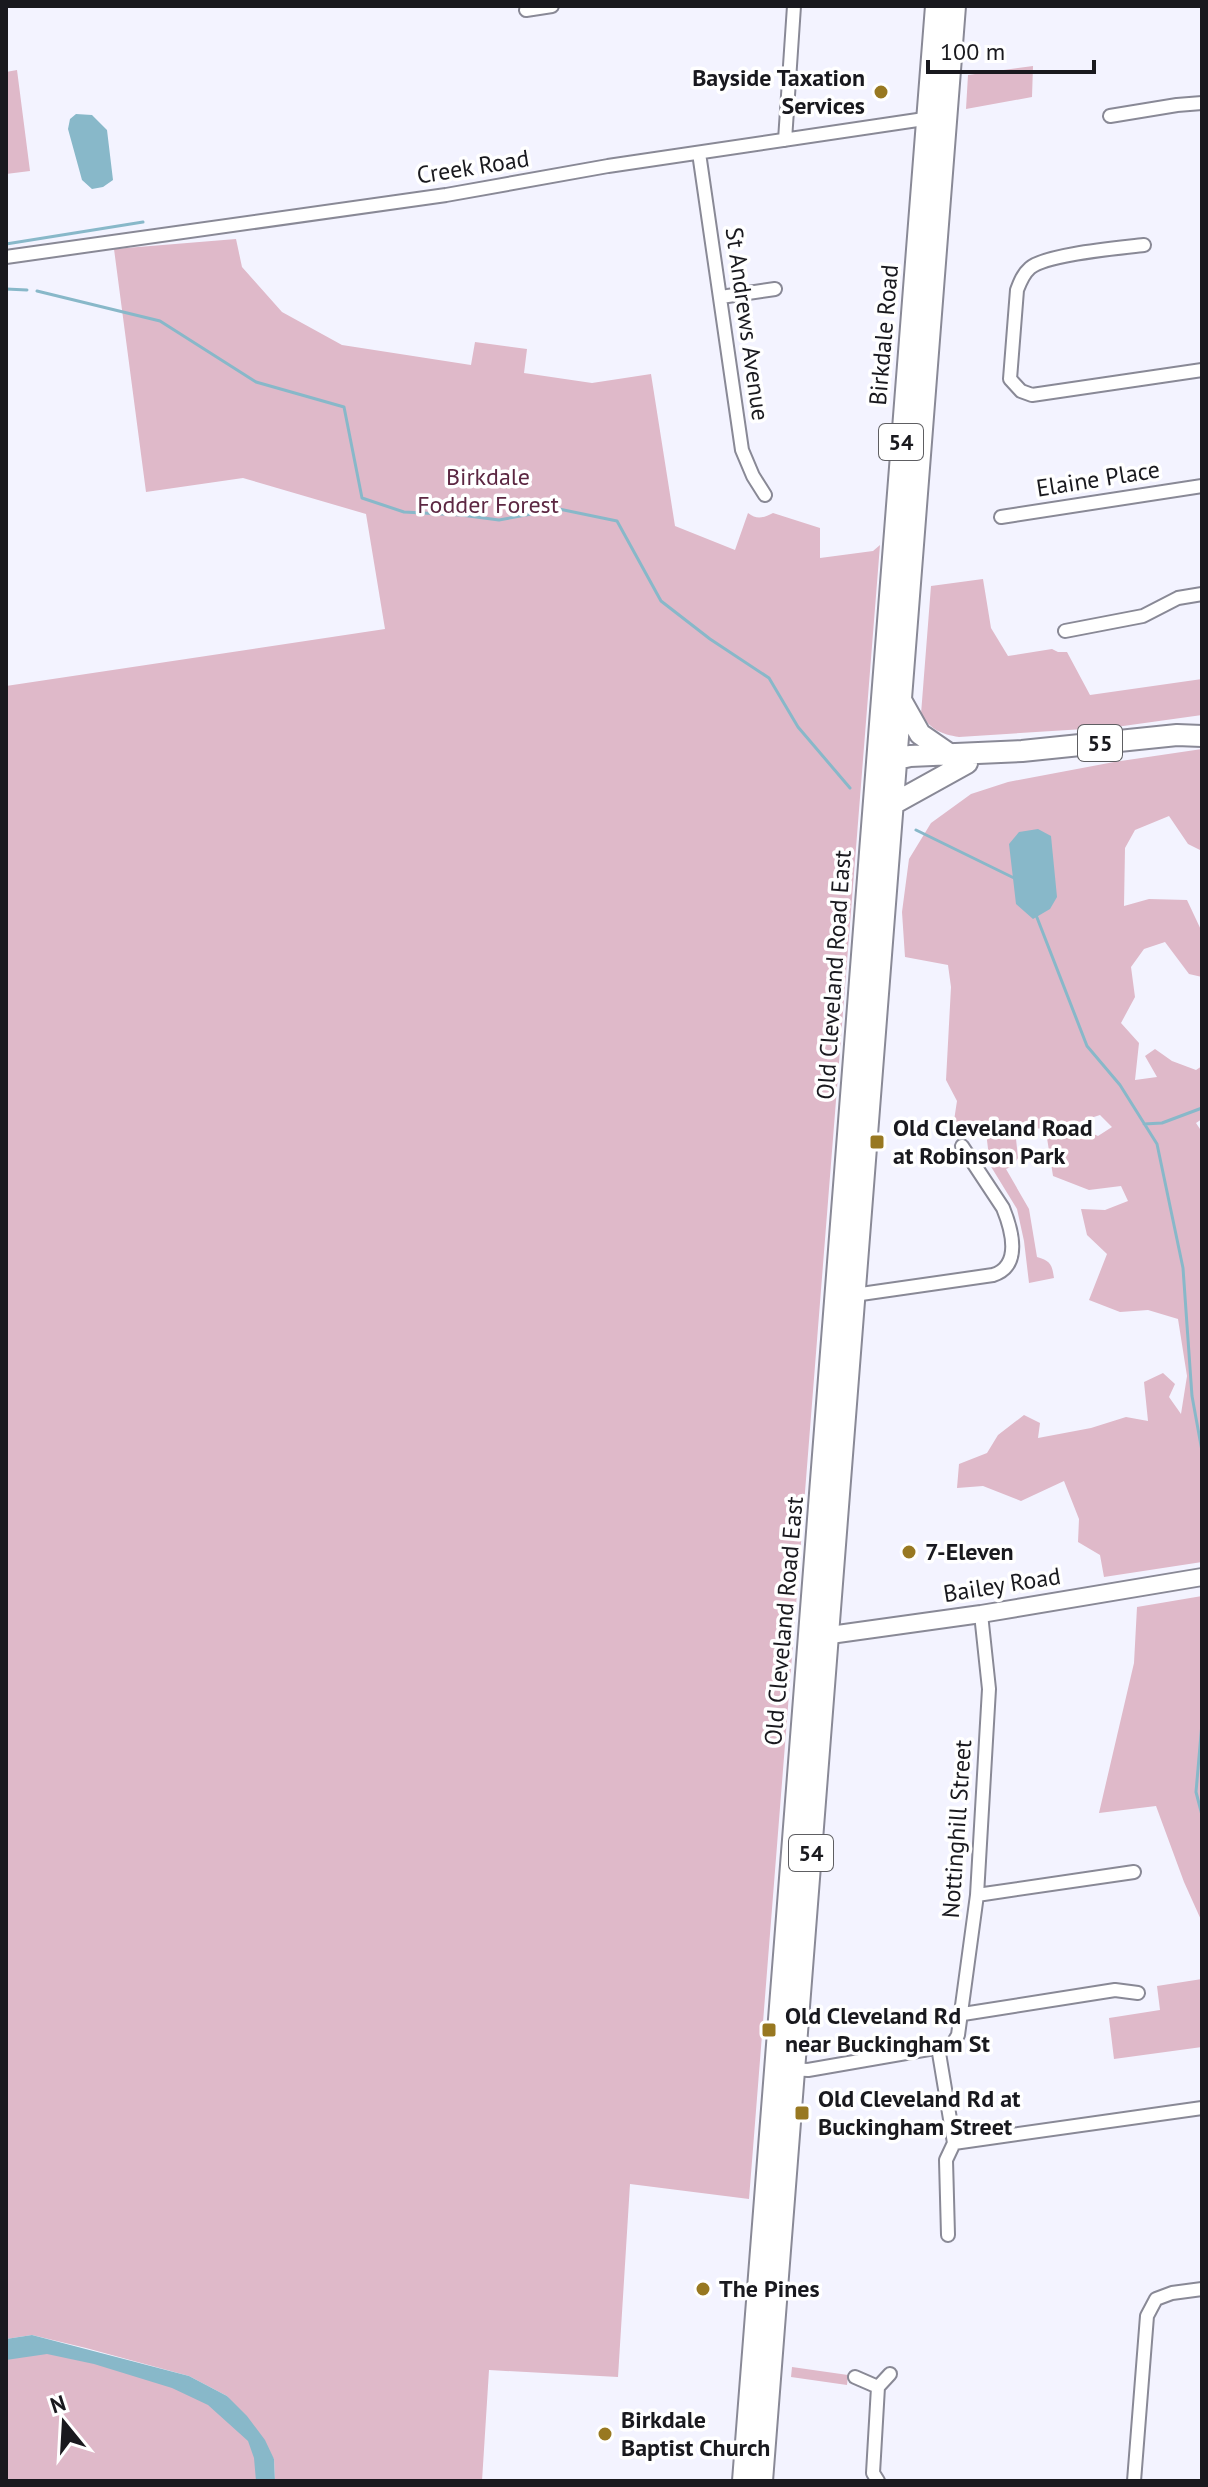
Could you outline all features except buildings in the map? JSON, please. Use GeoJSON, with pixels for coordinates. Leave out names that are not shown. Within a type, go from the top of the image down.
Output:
{"type":"FeatureCollection","features":[{"type":"Feature","properties":{"kind":"main road","name":"Birkdale Road"},"geometry":{"type":"LineString","coordinates":[[890,764],[901,701],[937,117],[936,6]]}},
{"type":"Feature","properties":{"kind":"main road","name":"Birkdale Road"},"geometry":{"type":"LineString","coordinates":[[890,764],[937,117],[955,6]]}},
{"type":"Feature","properties":{"kind":"main road"},"geometry":{"type":"LineString","coordinates":[[893,804],[958,758],[920,734],[901,701]]}},
{"type":"Feature","properties":{"kind":"main road","name":"55"},"geometry":{"type":"LineString","coordinates":[[890,764],[958,758],[988,761],[1022,751],[1177,735],[1202,729]]}},
{"type":"Feature","properties":{"kind":"main road","name":"55"},"geometry":{"type":"LineString","coordinates":[[1177,735],[1202,736]]}},
{"type":"Feature","properties":{"kind":"main road","name":"Old Cleveland Road East"},"geometry":{"type":"LineString","coordinates":[[818,1637],[854,1295],[893,804],[890,764]]}},
{"type":"Feature","properties":{"kind":"main road","name":"Old Cleveland Road East"},"geometry":{"type":"LineString","coordinates":[[762,2481],[785,2069],[890,764]]}},
{"type":"Feature","properties":{"kind":"main road","name":"Old Cleveland Road East"},"geometry":{"type":"LineString","coordinates":[[743,2481],[785,2069]]}},
{"type":"Feature","properties":{"kind":"street"},"geometry":{"type":"LineString","coordinates":[[526,10],[552,6]]}},
{"type":"Feature","properties":{"kind":"street"},"geometry":{"type":"LineString","coordinates":[[785,140],[794,6]]}},
{"type":"Feature","properties":{"kind":"street"},"geometry":{"type":"LineString","coordinates":[[1110,116],[1202,103]]}},
{"type":"Feature","properties":{"kind":"street","name":"Creek Road"},"geometry":{"type":"LineString","coordinates":[[6,257],[446,195],[937,117]]}},
{"type":"Feature","properties":{"kind":"street","name":"St Andrews Avenue"},"geometry":{"type":"LineString","coordinates":[[699,153],[742,450],[765,495]]}},
{"type":"Feature","properties":{"kind":"street"},"geometry":{"type":"LineString","coordinates":[[1144,245],[1050,259],[1030,268],[1017,290],[1010,379],[1021,391],[1032,395],[1202,370]]}},
{"type":"Feature","properties":{"kind":"street"},"geometry":{"type":"LineString","coordinates":[[721,297],[775,289]]}},
{"type":"Feature","properties":{"kind":"street","name":"Elaine Place"},"geometry":{"type":"LineString","coordinates":[[1001,517],[1202,486]]}},
{"type":"Feature","properties":{"kind":"street"},"geometry":{"type":"LineString","coordinates":[[1065,631],[1143,616],[1178,598],[1202,594]]}},
{"type":"Feature","properties":{"kind":"street"},"geometry":{"type":"LineString","coordinates":[[854,1295],[993,1275],[1008,1267],[1013,1245],[1008,1219],[962,1146]]}},
{"type":"Feature","properties":{"kind":"street","name":"Bailey Road"},"geometry":{"type":"LineString","coordinates":[[818,1637],[981,1614],[1200,1577]]}},
{"type":"Feature","properties":{"kind":"street","name":"Nottinghill Street"},"geometry":{"type":"LineString","coordinates":[[945,2046],[958,2035],[963,2014],[977,1895],[989,1689],[981,1614]]}},
{"type":"Feature","properties":{"kind":"street"},"geometry":{"type":"LineString","coordinates":[[977,1895],[1134,1872]]}},
{"type":"Feature","properties":{"kind":"street"},"geometry":{"type":"LineString","coordinates":[[963,2014],[1115,1990],[1138,1993]]}},
{"type":"Feature","properties":{"kind":"street"},"geometry":{"type":"LineString","coordinates":[[785,2069],[808,2070],[945,2046],[954,2143],[946,2160],[948,2235]]}},
{"type":"Feature","properties":{"kind":"street"},"geometry":{"type":"LineString","coordinates":[[954,2143],[1202,2108]]}},
{"type":"Feature","properties":{"kind":"street"},"geometry":{"type":"LineString","coordinates":[[1119,2481],[1134,2480],[1147,2316],[1156,2299],[1172,2293],[1202,2289]]}},
{"type":"Feature","properties":{"kind":"street"},"geometry":{"type":"LineString","coordinates":[[878,2481],[873,2473],[878,2387],[890,2374]]}},
{"type":"Feature","properties":{"kind":"street"},"geometry":{"type":"LineString","coordinates":[[855,2377],[878,2387]]}},
{"type":"Feature","properties":{"kind":"green space"},"geometry":{"type":"Polygon","coordinates":[[[1033,66],[1032,97],[966,109],[968,75],[1033,66]]]}},
{"type":"Feature","properties":{"kind":"green space"},"geometry":{"type":"Polygon","coordinates":[[[17,70],[30,171],[6,174],[6,72],[17,70]]]}},
{"type":"Feature","properties":{"kind":"green space","name":"Birkdale Fodder Forest"},"geometry":{"type":"Polygon","coordinates":[[[236,239],[242,267],[282,312],[342,345],[471,365],[475,342],[527,349],[524,373],[592,383],[651,374],[675,526],[735,550],[748,513],[760,518],[773,513],[820,528],[820,558],[873,551],[880,545],[749,2199],[630,2184],[618,2377],[489,2370],[482,2481],[275,2481],[274,2459],[227,2396],[189,2376],[86,2348],[32,2335],[6,2339],[6,686],[385,629],[366,514],[243,478],[146,492],[114,249],[236,239]]]}},
{"type":"Feature","properties":{"kind":"green space"},"geometry":{"type":"Polygon","coordinates":[[[983,579],[991,628],[1008,656],[1052,649],[1067,652],[1090,695],[1202,679],[1202,715],[1116,727],[959,737],[937,730],[921,714],[931,586],[983,579]]]}},
{"type":"Feature","properties":{"kind":"green space"},"geometry":{"type":"Polygon","coordinates":[[[1202,749],[1202,851],[1188,844],[1169,816],[1135,830],[1125,848],[1124,906],[1149,899],[1187,900],[1202,932],[1202,977],[1189,974],[1165,942],[1144,949],[1131,967],[1135,997],[1121,1023],[1139,1043],[1135,1080],[1157,1077],[1145,1056],[1155,1049],[1172,1061],[1196,1070],[1202,1066],[1202,1119],[1196,1123],[1202,1132],[1202,1562],[1104,1577],[1100,1555],[1078,1542],[1079,1519],[1064,1481],[1021,1501],[983,1486],[957,1488],[959,1464],[987,1453],[998,1435],[1024,1415],[1040,1423],[1038,1438],[1091,1428],[1126,1417],[1148,1421],[1144,1382],[1163,1373],[1175,1384],[1169,1397],[1181,1414],[1187,1376],[1178,1319],[1148,1310],[1120,1312],[1089,1300],[1107,1254],[1087,1235],[1081,1209],[1105,1210],[1128,1201],[1121,1186],[1089,1190],[1053,1176],[1047,1138],[1075,1126],[1098,1136],[1112,1127],[1100,1115],[1060,1128],[1015,1129],[1018,1158],[1013,1166],[1006,1169],[1029,1209],[1037,1257],[1050,1264],[1054,1278],[1029,1283],[1017,1209],[990,1165],[985,1124],[953,1127],[957,1101],[946,1080],[951,987],[948,965],[905,957],[902,912],[909,859],[931,823],[971,794],[1008,782],[1202,749]]]}},
{"type":"Feature","properties":{"kind":"green space"},"geometry":{"type":"Polygon","coordinates":[[[1202,1596],[1202,1922],[1156,1806],[1099,1813],[1134,1663],[1137,1607],[1202,1596]]]}},
{"type":"Feature","properties":{"kind":"green space"},"geometry":{"type":"Polygon","coordinates":[[[1202,1979],[1202,2047],[1114,2059],[1109,2018],[1160,2010],[1157,1986],[1202,1979]]]}},
{"type":"Feature","properties":{"kind":"green space"},"geometry":{"type":"Polygon","coordinates":[[[6,2347],[49,2347],[193,2388],[260,2450],[263,2481],[6,2481],[6,2347]]]}},
{"type":"Feature","properties":{"kind":"green space"},"geometry":{"type":"Polygon","coordinates":[[[792,2367],[848,2375],[847,2385],[791,2377],[792,2367]]]}},
{"type":"Feature","properties":{"kind":"water"},"geometry":{"type":"Polygon","coordinates":[[[76,114],[92,115],[107,130],[113,180],[103,187],[92,189],[82,180],[68,129],[70,119],[76,114]]]}},
{"type":"Feature","properties":{"kind":"water"},"geometry":{"type":"Polygon","coordinates":[[[1038,829],[1051,836],[1057,897],[1050,909],[1033,919],[1016,904],[1009,844],[1019,832],[1038,829]]]}},
{"type":"Feature","properties":{"kind":"water"},"geometry":{"type":"Polygon","coordinates":[[[32,2335],[189,2376],[227,2396],[265,2440],[274,2459],[275,2481],[256,2481],[254,2458],[248,2441],[208,2405],[172,2388],[94,2364],[47,2354],[6,2360],[6,2339],[32,2335]]]}},
{"type":"Feature","properties":{"kind":"waterway"},"geometry":{"type":"LineString","coordinates":[[6,244],[143,222]]}},
{"type":"Feature","properties":{"kind":"waterway"},"geometry":{"type":"LineString","coordinates":[[6,289],[27,290]]}},
{"type":"Feature","properties":{"kind":"waterway"},"geometry":{"type":"LineString","coordinates":[[37,291],[160,321],[256,382],[344,407],[362,498],[404,512],[499,520],[559,509],[617,521],[661,601],[710,639],[769,678],[798,727],[850,788]]}},
{"type":"Feature","properties":{"kind":"waterway"},"geometry":{"type":"LineString","coordinates":[[916,830],[1014,878]]}},
{"type":"Feature","properties":{"kind":"waterway"},"geometry":{"type":"LineString","coordinates":[[1036,915],[1087,1046],[1120,1085],[1157,1144],[1183,1268],[1192,1396],[1202,1451]]}},
{"type":"Feature","properties":{"kind":"waterway"},"geometry":{"type":"LineString","coordinates":[[1144,1124],[1162,1123],[1202,1108]]}},
{"type":"Feature","properties":{"kind":"waterway"},"geometry":{"type":"LineString","coordinates":[[1202,1723],[1196,1792],[1202,1815]]}},
{"type":"Feature","properties":{"kind":"place","name":"Bayside Taxation Services"},"geometry":{"type":"Point","coordinates":[881,92]}},
{"type":"Feature","properties":{"kind":"place","name":"Old Cleveland Road at Robinson Park"},"geometry":{"type":"Point","coordinates":[877,1142]}},
{"type":"Feature","properties":{"kind":"place","name":"7-Eleven"},"geometry":{"type":"Point","coordinates":[909,1552]}},
{"type":"Feature","properties":{"kind":"place","name":"Old Cleveland Rd near Buckingham St"},"geometry":{"type":"Point","coordinates":[769,2030]}},
{"type":"Feature","properties":{"kind":"place","name":"Old Cleveland Rd at Buckingham Street"},"geometry":{"type":"Point","coordinates":[802,2113]}},
{"type":"Feature","properties":{"kind":"place","name":"The Pines"},"geometry":{"type":"Point","coordinates":[703,2289]}},
{"type":"Feature","properties":{"kind":"place","name":"Birkdale Baptist Church"},"geometry":{"type":"Point","coordinates":[605,2434]}}]}
